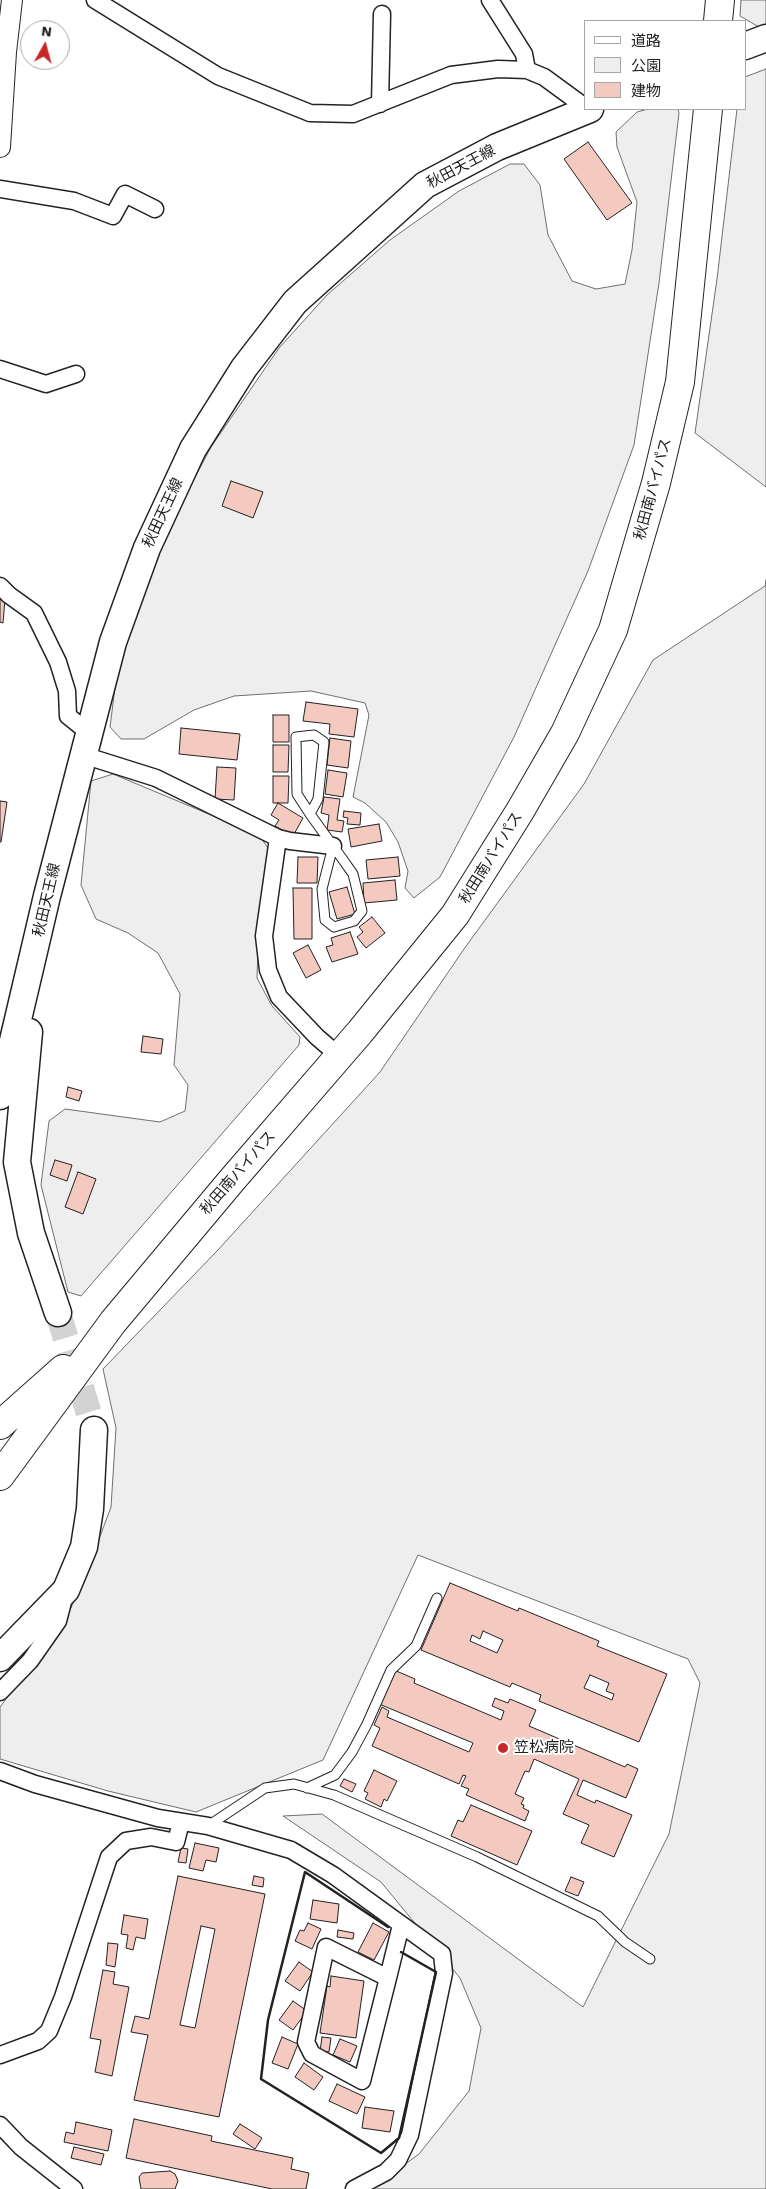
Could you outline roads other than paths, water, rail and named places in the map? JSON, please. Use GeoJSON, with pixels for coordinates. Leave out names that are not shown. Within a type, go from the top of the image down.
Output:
{"type":"FeatureCollection","features":[{"type":"Feature","properties":{"kind":"highway","name":"秋田南バイパス"},"geometry":{"type":"LineString","coordinates":[[0,1476],[113,1322],[340,1056],[455,915],[520,811],[565,733],[613,630],[656,483],[680,382],[708,110]]}},
{"type":"Feature","properties":{"kind":"highway"},"geometry":{"type":"LineString","coordinates":[[0,1425],[30,1400],[113,1322]]}},
{"type":"Feature","properties":{"kind":"main road"},"geometry":{"type":"LineString","coordinates":[[746,46],[766,38]]}},
{"type":"Feature","properties":{"kind":"main road","name":"秋田天王線"},"geometry":{"type":"LineString","coordinates":[[0,1096],[86,743],[113,642],[147,548],[193,449],[244,368],[295,302],[424,185],[497,147],[585,110]]}},
{"type":"Feature","properties":{"kind":"main road"},"geometry":{"type":"LineString","coordinates":[[37,944],[17,1162],[31,1233],[58,1313]]}},
{"type":"Feature","properties":{"kind":"main road"},"geometry":{"type":"LineString","coordinates":[[0,1658],[66,1590],[84,1547],[90,1508],[94,1430]]}},
{"type":"Feature","properties":{"kind":"street"},"geometry":{"type":"LineString","coordinates":[[0,147],[4,28],[12,0]]}},
{"type":"Feature","properties":{"kind":"street"},"geometry":{"type":"LineString","coordinates":[[95,0],[218,76],[310,113],[354,114],[451,75],[498,69],[527,70],[544,77],[584,107]]}},
{"type":"Feature","properties":{"kind":"street"},"geometry":{"type":"LineString","coordinates":[[490,0],[524,54],[527,70]]}},
{"type":"Feature","properties":{"kind":"street"},"geometry":{"type":"LineString","coordinates":[[380,104],[382,14]]}},
{"type":"Feature","properties":{"kind":"street"},"geometry":{"type":"LineString","coordinates":[[0,189],[74,201],[113,216],[125,194],[155,209]]}},
{"type":"Feature","properties":{"kind":"street"},"geometry":{"type":"LineString","coordinates":[[0,369],[46,384],[76,374]]}},
{"type":"Feature","properties":{"kind":"street"},"geometry":{"type":"LineString","coordinates":[[0,586],[34,613],[58,662],[67,691],[68,716],[86,743],[278,838],[333,846]]}},
{"type":"Feature","properties":{"kind":"street"},"geometry":{"type":"LineString","coordinates":[[278,838],[264,936],[268,970],[279,997],[317,1037],[340,1056]]}},
{"type":"Feature","properties":{"kind":"street"},"geometry":{"type":"LineString","coordinates":[[0,1692],[30,1661],[58,1621],[66,1590]]}},
{"type":"Feature","properties":{"kind":"street"},"geometry":{"type":"LineString","coordinates":[[0,1771],[36,1784],[158,1818],[208,1826],[291,1850],[333,1875],[442,1954],[444,1973],[410,2136],[398,2160],[386,2172],[354,2189]]}},
{"type":"Feature","properties":{"kind":"street"},"geometry":{"type":"LineString","coordinates":[[0,2055],[38,2041],[49,2031],[63,1997],[109,1857],[126,1841],[151,1837],[176,1842],[181,1822]]}},
{"type":"Feature","properties":{"kind":"street"},"geometry":{"type":"LineString","coordinates":[[388,1978],[326,1948],[306,2042],[312,2054],[362,2081],[388,1978],[401,1925]]}},
{"type":"Feature","properties":{"kind":"street"},"geometry":{"type":"LineString","coordinates":[[0,2125],[20,2147],[74,2189]]}},
{"type":"Feature","properties":{"kind":"lane"},"geometry":{"type":"LineString","coordinates":[[310,814],[318,799],[324,742],[314,735],[296,737],[297,794],[310,814],[333,846],[353,874],[362,911],[354,921],[334,927],[325,920],[322,888],[333,846]]}},
{"type":"Feature","properties":{"kind":"lane"},"geometry":{"type":"LineString","coordinates":[[308,1788],[335,1775],[352,1752],[367,1724],[391,1670],[416,1646],[437,1598]]}},
{"type":"Feature","properties":{"kind":"lane"},"geometry":{"type":"LineString","coordinates":[[208,1826],[265,1788],[294,1784],[334,1795],[477,1857],[598,1916],[625,1942],[650,1959]]}},
{"type":"Feature","properties":{"kind":"tunnel"},"geometry":{"type":"LineString","coordinates":[[58,1313],[94,1430]]}},
{"type":"Feature","properties":{"kind":"place","name":"笠松病院"},"geometry":{"type":"Point","coordinates":[503,1748]}}]}
